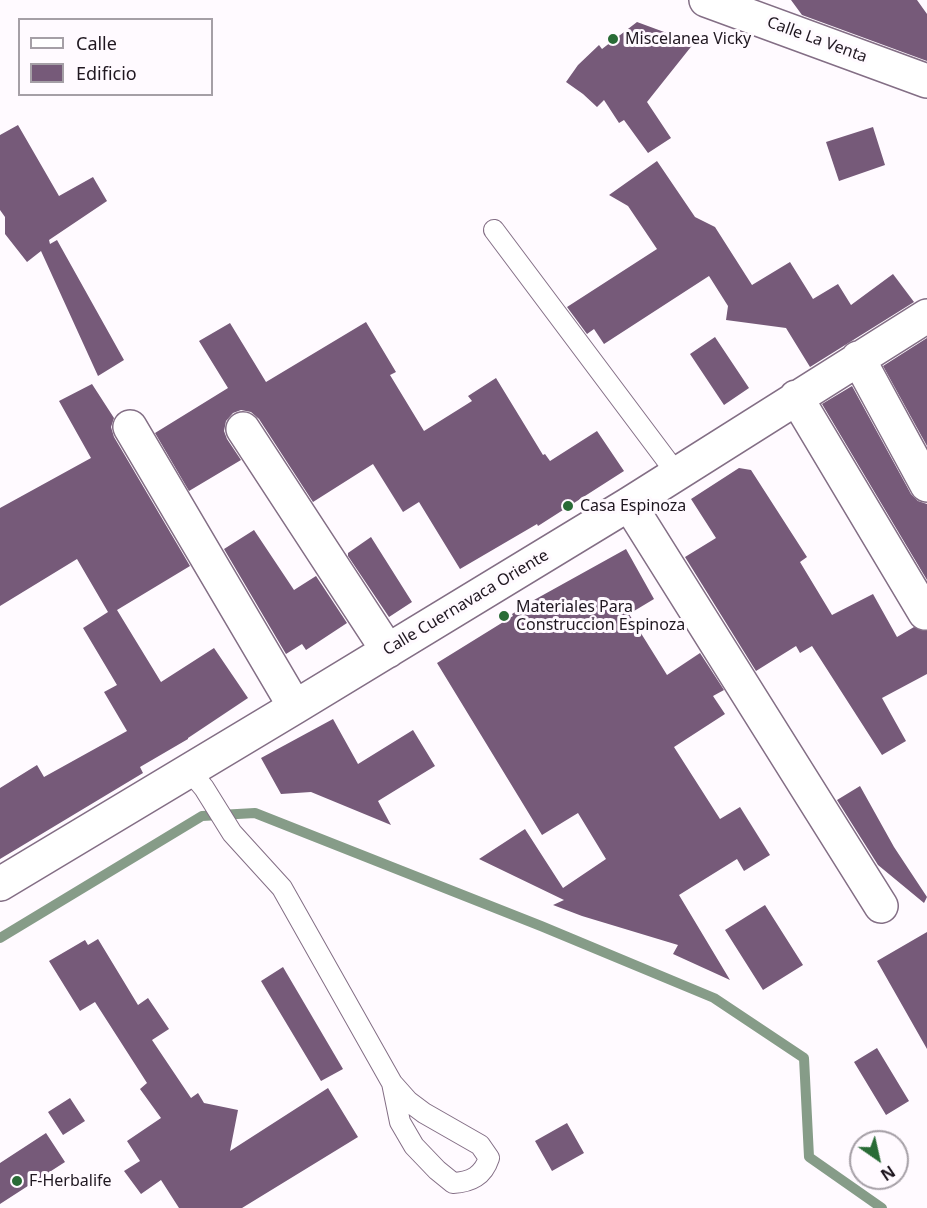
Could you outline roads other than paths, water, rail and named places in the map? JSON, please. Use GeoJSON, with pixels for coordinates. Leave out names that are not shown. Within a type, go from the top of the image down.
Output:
{"type":"FeatureCollection","features":[{"type":"Feature","properties":{"kind":"street","name":"Calle La Venta"},"geometry":{"type":"LineString","coordinates":[[706,0],[927,81]]}},
{"type":"Feature","properties":{"kind":"street","name":"Calle Cuernavaca Oriente"},"geometry":{"type":"LineString","coordinates":[[0,884],[199,783],[295,708],[629,504],[927,316]]}},
{"type":"Feature","properties":{"kind":"street"},"geometry":{"type":"LineString","coordinates":[[858,358],[927,485]]}},
{"type":"Feature","properties":{"kind":"street"},"geometry":{"type":"LineString","coordinates":[[796,398],[925,613]]}},
{"type":"Feature","properties":{"kind":"street"},"geometry":{"type":"LineString","coordinates":[[130,427],[295,708]]}},
{"type":"Feature","properties":{"kind":"street"},"geometry":{"type":"LineString","coordinates":[[243,429],[388,651]]}},
{"type":"Feature","properties":{"kind":"street"},"geometry":{"type":"LineString","coordinates":[[629,504],[881,906]]}},
{"type":"Feature","properties":{"kind":"lane"},"geometry":{"type":"LineString","coordinates":[[494,231],[677,474]]}},
{"type":"Feature","properties":{"kind":"lane"},"geometry":{"type":"LineString","coordinates":[[199,783],[232,833],[282,888],[392,1083],[408,1101],[423,1113],[480,1145],[489,1158],[485,1169],[467,1182],[453,1183],[437,1170],[414,1146],[400,1122],[392,1083]]}},
{"type":"Feature","properties":{"kind":"waterway"},"geometry":{"type":"LineString","coordinates":[[0,938],[202,816],[255,813],[541,926],[714,998],[804,1058],[809,1157],[882,1208]]}},
{"type":"Feature","properties":{"kind":"place","name":"Miscelanea Vicky"},"geometry":{"type":"Point","coordinates":[613,39]}},
{"type":"Feature","properties":{"kind":"place","name":"Casa Espinoza"},"geometry":{"type":"Point","coordinates":[568,506]}},
{"type":"Feature","properties":{"kind":"place","name":"Materiales Para Construccion Espinoza"},"geometry":{"type":"Point","coordinates":[504,616]}},
{"type":"Feature","properties":{"kind":"place","name":"F-Herbalife"},"geometry":{"type":"Point","coordinates":[17,1181]}}]}
